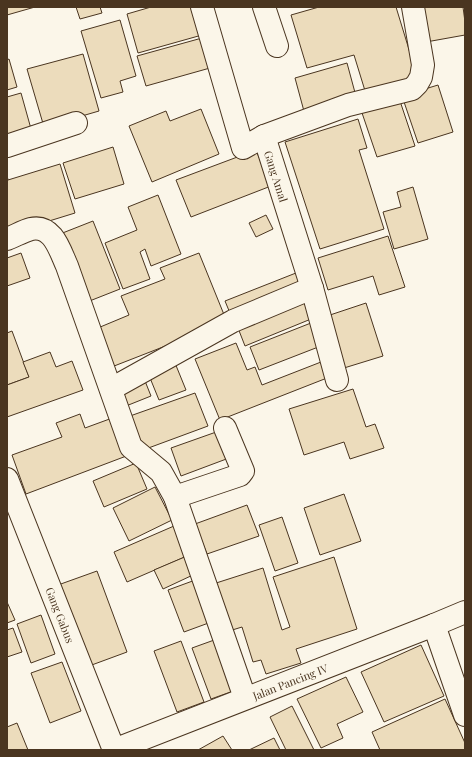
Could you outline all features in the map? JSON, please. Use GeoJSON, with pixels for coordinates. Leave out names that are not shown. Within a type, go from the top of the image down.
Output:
{"type":"FeatureCollection","features":[{"type":"Feature","properties":{"kind":"street","name":"Gang Amal"},"geometry":{"type":"LineString","coordinates":[[202,7],[243,148],[264,136],[312,288],[337,380]]}},
{"type":"Feature","properties":{"kind":"street"},"geometry":{"type":"LineString","coordinates":[[264,7],[276,46]]}},
{"type":"Feature","properties":{"kind":"street"},"geometry":{"type":"LineString","coordinates":[[264,136],[348,105],[412,89],[421,77],[423,65],[412,7]]}},
{"type":"Feature","properties":{"kind":"street"},"geometry":{"type":"LineString","coordinates":[[7,146],[76,123]]}},
{"type":"Feature","properties":{"kind":"street"},"geometry":{"type":"LineString","coordinates":[[7,239],[31,229],[39,229],[48,233],[57,242],[67,266],[131,447],[161,472],[175,497],[245,698]]}},
{"type":"Feature","properties":{"kind":"street"},"geometry":{"type":"LineString","coordinates":[[111,389],[233,321],[312,288]]}},
{"type":"Feature","properties":{"kind":"street"},"geometry":{"type":"LineString","coordinates":[[175,497],[240,475],[243,471],[225,428]]}},
{"type":"Feature","properties":{"kind":"street","name":"Gang Gabus"},"geometry":{"type":"LineString","coordinates":[[7,479],[114,750]]}},
{"type":"Feature","properties":{"kind":"street","name":"Jalan Pancing IV"},"geometry":{"type":"LineString","coordinates":[[114,750],[465,612]]}},
{"type":"Feature","properties":{"kind":"street"},"geometry":{"type":"LineString","coordinates":[[434,625],[465,715]]}},
{"type":"Feature","properties":{"kind":"building"},"geometry":{"type":"Polygon","coordinates":[[[7,7],[35,7],[7,15],[7,7]]]}},
{"type":"Feature","properties":{"kind":"building"},"geometry":{"type":"Polygon","coordinates":[[[76,7],[100,7],[102,13],[80,19],[76,7]]]}},
{"type":"Feature","properties":{"kind":"building"},"geometry":{"type":"Polygon","coordinates":[[[151,7],[194,7],[202,35],[138,53],[127,14],[151,7]]]}},
{"type":"Feature","properties":{"kind":"building"},"geometry":{"type":"Polygon","coordinates":[[[319,7],[396,7],[418,79],[366,94],[354,55],[307,68],[291,15],[319,7]]]}},
{"type":"Feature","properties":{"kind":"building"},"geometry":{"type":"Polygon","coordinates":[[[420,7],[463,7],[465,35],[426,42],[420,7]]]}},
{"type":"Feature","properties":{"kind":"building"},"geometry":{"type":"Polygon","coordinates":[[[120,20],[136,76],[120,81],[123,92],[101,98],[81,31],[120,20]]]}},
{"type":"Feature","properties":{"kind":"building"},"geometry":{"type":"Polygon","coordinates":[[[202,38],[210,68],[146,86],[137,56],[202,38]]]}},
{"type":"Feature","properties":{"kind":"building"},"geometry":{"type":"Polygon","coordinates":[[[83,54],[99,111],[44,127],[27,69],[83,54]]]}},
{"type":"Feature","properties":{"kind":"building"},"geometry":{"type":"Polygon","coordinates":[[[9,59],[17,87],[7,90],[7,60],[9,59]]]}},
{"type":"Feature","properties":{"kind":"building"},"geometry":{"type":"Polygon","coordinates":[[[347,63],[357,100],[305,115],[295,78],[347,63]]]}},
{"type":"Feature","properties":{"kind":"building"},"geometry":{"type":"Polygon","coordinates":[[[438,85],[453,132],[418,143],[402,96],[438,85]]]}},
{"type":"Feature","properties":{"kind":"building"},"geometry":{"type":"Polygon","coordinates":[[[21,93],[33,136],[7,143],[7,97],[21,93]]]}},
{"type":"Feature","properties":{"kind":"building"},"geometry":{"type":"Polygon","coordinates":[[[398,95],[415,146],[377,157],[360,107],[398,95]]]}},
{"type":"Feature","properties":{"kind":"building"},"geometry":{"type":"Polygon","coordinates":[[[201,109],[219,154],[152,182],[129,126],[166,111],[170,121],[201,109]]]}},
{"type":"Feature","properties":{"kind":"building"},"geometry":{"type":"Polygon","coordinates":[[[358,119],[367,148],[359,150],[384,229],[320,249],[285,142],[358,119]]]}},
{"type":"Feature","properties":{"kind":"building"},"geometry":{"type":"Polygon","coordinates":[[[113,147],[124,184],[75,199],[63,163],[113,147]]]}},
{"type":"Feature","properties":{"kind":"building"},"geometry":{"type":"Polygon","coordinates":[[[256,150],[271,186],[191,217],[176,180],[256,150]]]}},
{"type":"Feature","properties":{"kind":"building"},"geometry":{"type":"Polygon","coordinates":[[[60,164],[75,213],[7,234],[7,175],[8,180],[60,164]]]}},
{"type":"Feature","properties":{"kind":"building"},"geometry":{"type":"Polygon","coordinates":[[[413,187],[428,239],[394,249],[383,212],[401,207],[397,192],[413,187]]]}},
{"type":"Feature","properties":{"kind":"building"},"geometry":{"type":"Polygon","coordinates":[[[158,195],[181,254],[151,266],[145,249],[140,252],[150,279],[123,289],[105,243],[137,230],[128,207],[158,195]]]}},
{"type":"Feature","properties":{"kind":"building"},"geometry":{"type":"Polygon","coordinates":[[[266,215],[273,229],[256,237],[249,223],[266,215]]]}},
{"type":"Feature","properties":{"kind":"building"},"geometry":{"type":"Polygon","coordinates":[[[93,221],[120,289],[87,302],[60,234],[93,221]]]}},
{"type":"Feature","properties":{"kind":"building"},"geometry":{"type":"Polygon","coordinates":[[[388,236],[405,287],[379,295],[373,276],[328,290],[318,258],[388,236]]]}},
{"type":"Feature","properties":{"kind":"building"},"geometry":{"type":"Polygon","coordinates":[[[21,253],[30,278],[7,286],[7,258],[21,253]]]}},
{"type":"Feature","properties":{"kind":"building"},"geometry":{"type":"Polygon","coordinates":[[[199,253],[227,322],[109,368],[93,330],[129,315],[121,296],[165,279],[160,268],[199,253]]]}},
{"type":"Feature","properties":{"kind":"building"},"geometry":{"type":"Polygon","coordinates":[[[301,271],[308,288],[232,318],[225,301],[301,271]]]}},
{"type":"Feature","properties":{"kind":"building"},"geometry":{"type":"Polygon","coordinates":[[[304,302],[311,319],[245,346],[238,328],[304,302]]]}},
{"type":"Feature","properties":{"kind":"building"},"geometry":{"type":"Polygon","coordinates":[[[366,303],[383,356],[344,368],[327,316],[366,303]]]}},
{"type":"Feature","properties":{"kind":"building"},"geometry":{"type":"Polygon","coordinates":[[[316,321],[326,344],[259,370],[250,347],[316,321]]]}},
{"type":"Feature","properties":{"kind":"building"},"geometry":{"type":"Polygon","coordinates":[[[12,331],[29,377],[7,385],[7,333],[12,331]]]}},
{"type":"Feature","properties":{"kind":"building"},"geometry":{"type":"Polygon","coordinates":[[[236,343],[247,370],[255,367],[262,385],[321,362],[327,378],[220,420],[195,359],[236,343]]]}},
{"type":"Feature","properties":{"kind":"building"},"geometry":{"type":"Polygon","coordinates":[[[50,352],[56,367],[72,361],[83,390],[7,417],[7,385],[29,377],[23,362],[50,352]]]}},
{"type":"Feature","properties":{"kind":"building"},"geometry":{"type":"Polygon","coordinates":[[[175,363],[186,390],[159,400],[148,373],[175,363]]]}},
{"type":"Feature","properties":{"kind":"building"},"geometry":{"type":"Polygon","coordinates":[[[143,376],[151,396],[121,408],[113,388],[143,376]]]}},
{"type":"Feature","properties":{"kind":"building"},"geometry":{"type":"Polygon","coordinates":[[[353,389],[366,427],[375,424],[384,448],[350,459],[344,442],[304,455],[289,409],[353,389]]]}},
{"type":"Feature","properties":{"kind":"building"},"geometry":{"type":"Polygon","coordinates":[[[195,393],[208,426],[143,450],[130,416],[195,393]]]}},
{"type":"Feature","properties":{"kind":"building"},"geometry":{"type":"Polygon","coordinates":[[[80,414],[85,428],[115,417],[129,455],[26,494],[12,455],[62,437],[56,423],[80,414]]]}},
{"type":"Feature","properties":{"kind":"building"},"geometry":{"type":"Polygon","coordinates":[[[219,431],[229,458],[181,476],[171,448],[219,431]]]}},
{"type":"Feature","properties":{"kind":"building"},"geometry":{"type":"Polygon","coordinates":[[[136,463],[147,489],[104,507],[93,481],[136,463]]]}},
{"type":"Feature","properties":{"kind":"building"},"geometry":{"type":"Polygon","coordinates":[[[155,487],[172,520],[129,541],[113,508],[155,487]]]}},
{"type":"Feature","properties":{"kind":"building"},"geometry":{"type":"Polygon","coordinates":[[[344,494],[361,541],[320,555],[304,508],[344,494]]]}},
{"type":"Feature","properties":{"kind":"building"},"geometry":{"type":"Polygon","coordinates":[[[247,505],[259,536],[207,554],[195,524],[247,505]]]}},
{"type":"Feature","properties":{"kind":"building"},"geometry":{"type":"Polygon","coordinates":[[[282,517],[298,563],[275,571],[259,525],[282,517]]]}},
{"type":"Feature","properties":{"kind":"building"},"geometry":{"type":"Polygon","coordinates":[[[174,526],[187,556],[127,582],[114,552],[174,526]]]}},
{"type":"Feature","properties":{"kind":"building"},"geometry":{"type":"Polygon","coordinates":[[[187,556],[195,574],[163,589],[154,570],[187,556]]]}},
{"type":"Feature","properties":{"kind":"building"},"geometry":{"type":"Polygon","coordinates":[[[334,557],[357,629],[296,649],[301,663],[266,674],[261,660],[253,662],[242,627],[229,631],[213,584],[263,568],[282,630],[290,627],[273,577],[334,557]]]}},
{"type":"Feature","properties":{"kind":"building"},"geometry":{"type":"Polygon","coordinates":[[[97,571],[127,652],[89,666],[58,585],[97,571]]]}},
{"type":"Feature","properties":{"kind":"building"},"geometry":{"type":"Polygon","coordinates":[[[198,579],[214,621],[184,632],[168,590],[198,579]]]}},
{"type":"Feature","properties":{"kind":"building"},"geometry":{"type":"Polygon","coordinates":[[[7,602],[15,620],[7,623],[7,602]]]}},
{"type":"Feature","properties":{"kind":"building"},"geometry":{"type":"Polygon","coordinates":[[[41,615],[55,654],[31,663],[17,624],[41,615]]]}},
{"type":"Feature","properties":{"kind":"building"},"geometry":{"type":"Polygon","coordinates":[[[13,628],[22,652],[7,657],[7,630],[13,628]]]}},
{"type":"Feature","properties":{"kind":"building"},"geometry":{"type":"Polygon","coordinates":[[[217,639],[236,690],[211,699],[192,648],[217,639]]]}},
{"type":"Feature","properties":{"kind":"building"},"geometry":{"type":"Polygon","coordinates":[[[181,641],[204,702],[177,712],[154,651],[181,641]]]}},
{"type":"Feature","properties":{"kind":"building"},"geometry":{"type":"Polygon","coordinates":[[[421,645],[444,696],[384,722],[361,672],[421,645]]]}},
{"type":"Feature","properties":{"kind":"building"},"geometry":{"type":"Polygon","coordinates":[[[62,662],[81,711],[50,723],[31,673],[62,662]]]}},
{"type":"Feature","properties":{"kind":"building"},"geometry":{"type":"Polygon","coordinates":[[[346,677],[363,712],[337,724],[343,738],[321,748],[297,699],[346,677]]]}},
{"type":"Feature","properties":{"kind":"building"},"geometry":{"type":"Polygon","coordinates":[[[445,699],[465,743],[465,750],[380,750],[372,732],[445,699]]]}},
{"type":"Feature","properties":{"kind":"building"},"geometry":{"type":"Polygon","coordinates":[[[292,706],[314,750],[286,750],[270,717],[292,706]]]}},
{"type":"Feature","properties":{"kind":"building"},"geometry":{"type":"Polygon","coordinates":[[[17,723],[28,750],[7,750],[7,727],[17,723]]]}},
{"type":"Feature","properties":{"kind":"building"},"geometry":{"type":"Polygon","coordinates":[[[223,736],[232,750],[198,750],[223,736]]]}},
{"type":"Feature","properties":{"kind":"building"},"geometry":{"type":"Polygon","coordinates":[[[274,738],[280,750],[249,750],[274,738]]]}}]}
